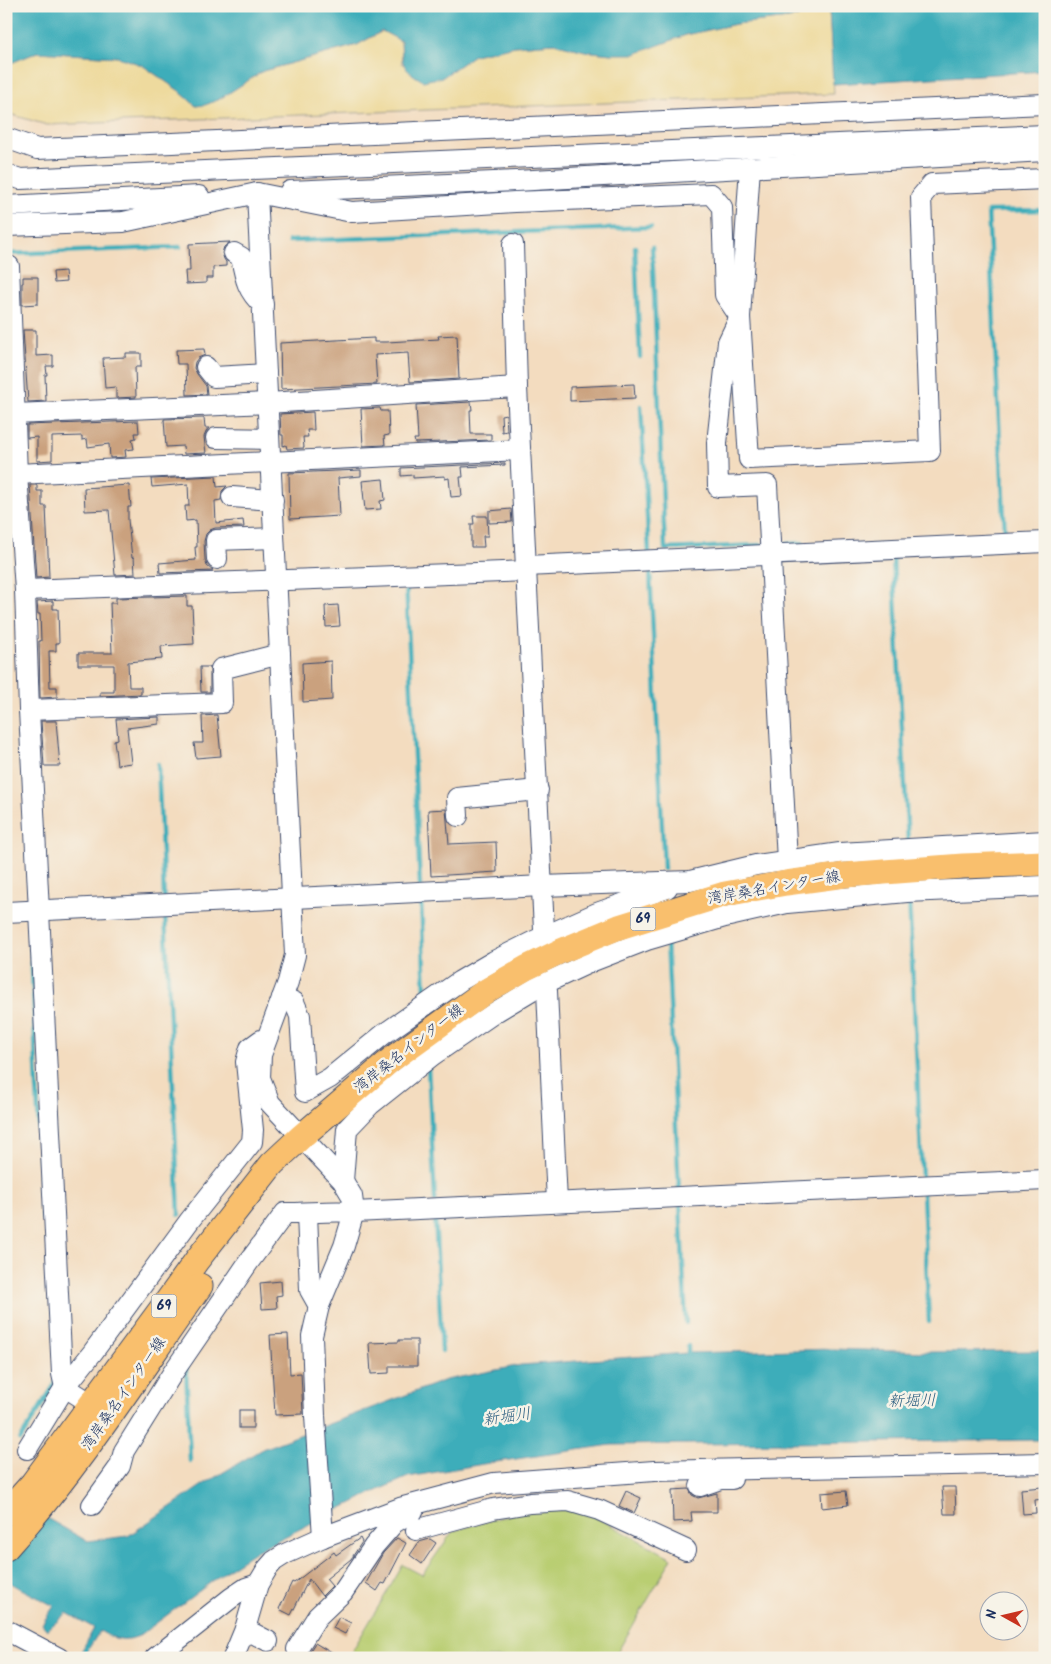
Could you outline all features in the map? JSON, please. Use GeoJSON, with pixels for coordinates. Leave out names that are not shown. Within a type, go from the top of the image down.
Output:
{"type":"FeatureCollection","features":[{"type":"Feature","properties":{"kind":"main road","name":"湾岸桑名インター線"},"geometry":{"type":"LineString","coordinates":[[6,1513],[42,1489],[88,1447],[240,1229],[284,1175],[302,1136],[392,1059],[486,991],[561,951],[619,927],[725,894],[845,875],[903,870],[1045,863]]}},
{"type":"Feature","properties":{"kind":"main road","name":"湾岸桑名インター線"},"geometry":{"type":"LineString","coordinates":[[6,1548],[42,1489]]}},
{"type":"Feature","properties":{"kind":"street"},"geometry":{"type":"LineString","coordinates":[[6,138],[37,149],[1045,104]]}},
{"type":"Feature","properties":{"kind":"street"},"geometry":{"type":"LineString","coordinates":[[6,174],[20,178],[30,178],[1045,135]]}},
{"type":"Feature","properties":{"kind":"street"},"geometry":{"type":"LineString","coordinates":[[8,204],[516,181],[1045,151]]}},
{"type":"Feature","properties":{"kind":"street"},"geometry":{"type":"LineString","coordinates":[[750,167],[740,317],[749,459],[930,451],[921,197],[932,184],[1045,179]]}},
{"type":"Feature","properties":{"kind":"street"},"geometry":{"type":"LineString","coordinates":[[257,193],[295,955],[282,998],[266,1036],[261,1055],[260,1078],[270,1103],[343,1180],[352,1196],[354,1212],[344,1246],[319,1306],[312,1336],[323,1537]]}},
{"type":"Feature","properties":{"kind":"street"},"geometry":{"type":"LineString","coordinates":[[6,226],[123,222],[257,193],[352,212],[710,194],[722,207],[725,295],[740,317]]}},
{"type":"Feature","properties":{"kind":"street"},"geometry":{"type":"LineString","coordinates":[[513,244],[517,387],[544,930]]}},
{"type":"Feature","properties":{"kind":"street"},"geometry":{"type":"LineString","coordinates":[[234,253],[241,258],[246,283],[256,300],[263,306]]}},
{"type":"Feature","properties":{"kind":"street"},"geometry":{"type":"LineString","coordinates":[[9,266],[16,414],[19,593],[29,710],[62,1374],[65,1387],[84,1400]]}},
{"type":"Feature","properties":{"kind":"street"},"geometry":{"type":"LineString","coordinates":[[740,317],[728,342],[717,443],[718,487],[767,485],[787,860]]}},
{"type":"Feature","properties":{"kind":"street"},"geometry":{"type":"LineString","coordinates":[[215,405],[210,372],[266,374]]}},
{"type":"Feature","properties":{"kind":"street"},"geometry":{"type":"LineString","coordinates":[[16,414],[268,403],[517,387]]}},
{"type":"Feature","properties":{"kind":"street"},"geometry":{"type":"LineString","coordinates":[[216,438],[269,439]]}},
{"type":"Feature","properties":{"kind":"street"},"geometry":{"type":"LineString","coordinates":[[17,474],[520,450]]}},
{"type":"Feature","properties":{"kind":"street"},"geometry":{"type":"LineString","coordinates":[[232,497],[272,500]]}},
{"type":"Feature","properties":{"kind":"street"},"geometry":{"type":"LineString","coordinates":[[217,559],[216,540],[274,538]]}},
{"type":"Feature","properties":{"kind":"street"},"geometry":{"type":"LineString","coordinates":[[19,593],[1045,542]]}},
{"type":"Feature","properties":{"kind":"street"},"geometry":{"type":"LineString","coordinates":[[29,710],[222,703],[221,669],[280,654]]}},
{"type":"Feature","properties":{"kind":"street"},"geometry":{"type":"LineString","coordinates":[[458,816],[457,798],[538,790]]}},
{"type":"Feature","properties":{"kind":"street"},"geometry":{"type":"LineString","coordinates":[[282,998],[294,1002],[300,1016],[305,1092],[330,1078],[384,1034],[460,981],[534,941],[639,897],[690,881],[756,865],[787,860],[860,852],[1045,840]]}},
{"type":"Feature","properties":{"kind":"street"},"geometry":{"type":"LineString","coordinates":[[6,912],[542,886],[690,881]]}},
{"type":"Feature","properties":{"kind":"street"},"geometry":{"type":"LineString","coordinates":[[343,1180],[347,1129],[370,1105],[433,1055],[497,1011],[537,987],[593,961],[655,937],[725,917],[787,903],[907,892],[1045,886]]}},
{"type":"Feature","properties":{"kind":"street"},"geometry":{"type":"LineString","coordinates":[[547,991],[557,1202]]}},
{"type":"Feature","properties":{"kind":"street"},"geometry":{"type":"LineString","coordinates":[[27,1449],[65,1387],[190,1220],[252,1142],[253,1130],[246,1062],[250,1048],[266,1036]]}},
{"type":"Feature","properties":{"kind":"street"},"geometry":{"type":"LineString","coordinates":[[92,1505],[120,1466],[127,1429],[172,1374],[248,1263],[286,1213],[332,1210],[354,1212],[1045,1180]]}},
{"type":"Feature","properties":{"kind":"street"},"geometry":{"type":"LineString","coordinates":[[307,1213],[310,1290],[319,1306]]}},
{"type":"Feature","properties":{"kind":"street"},"geometry":{"type":"LineString","coordinates":[[233,1658],[245,1629],[258,1584],[274,1561],[323,1537],[494,1483],[654,1471],[1045,1463]]}},
{"type":"Feature","properties":{"kind":"street"},"geometry":{"type":"LineString","coordinates":[[700,1486],[720,1479],[738,1478],[756,1469]]}},
{"type":"Feature","properties":{"kind":"street"},"geometry":{"type":"LineString","coordinates":[[297,1649],[317,1617],[343,1592],[374,1546],[410,1508],[493,1508],[530,1503],[568,1502],[599,1510],[686,1550]]}},
{"type":"Feature","properties":{"kind":"street"},"geometry":{"type":"LineString","coordinates":[[416,1530],[493,1508]]}},
{"type":"Feature","properties":{"kind":"street"},"geometry":{"type":"LineString","coordinates":[[155,1658],[231,1598],[246,1588],[258,1584]]}},
{"type":"Feature","properties":{"kind":"street"},"geometry":{"type":"LineString","coordinates":[[245,1629],[268,1641]]}},
{"type":"Feature","properties":{"kind":"street"},"geometry":{"type":"LineString","coordinates":[[6,1630],[59,1658]]}},
{"type":"Feature","properties":{"kind":"green space"},"geometry":{"type":"Polygon","coordinates":[[[575,1509],[594,1516],[672,1558],[614,1658],[348,1658],[403,1565],[422,1575],[453,1531],[523,1511],[575,1509]]]}},
{"type":"Feature","properties":{"kind":"sand"},"geometry":{"type":"Polygon","coordinates":[[[807,7],[829,9],[834,94],[47,125],[6,113],[6,65],[38,52],[118,57],[142,65],[178,90],[196,106],[218,100],[263,71],[357,45],[383,31],[401,41],[402,64],[443,77],[474,55],[515,46],[554,43],[585,51],[611,54],[736,24],[798,17],[807,7]]]}},
{"type":"Feature","properties":{"kind":"water"},"geometry":{"type":"Polygon","coordinates":[[[6,6],[1045,6],[1045,71],[833,84],[829,9],[807,7],[798,17],[736,24],[686,35],[635,54],[585,51],[554,43],[515,46],[474,55],[443,77],[423,81],[404,66],[401,41],[382,31],[357,45],[263,71],[218,100],[196,106],[178,90],[142,65],[118,57],[38,52],[6,65],[6,6]]]}},
{"type":"Feature","properties":{"kind":"water","name":"新堀川"},"geometry":{"type":"Polygon","coordinates":[[[833,1349],[930,1352],[1045,1351],[1045,1440],[611,1445],[408,1477],[256,1551],[230,1568],[139,1636],[119,1639],[100,1631],[85,1654],[81,1652],[94,1628],[67,1613],[47,1630],[42,1624],[54,1606],[6,1581],[6,1495],[87,1541],[128,1536],[204,1484],[262,1449],[446,1380],[521,1365],[688,1353],[833,1349]]]}},
{"type":"Feature","properties":{"kind":"building"},"geometry":{"type":"Polygon","coordinates":[[[230,242],[224,247],[222,253],[226,266],[213,267],[213,278],[206,278],[206,283],[186,284],[185,271],[190,271],[189,244],[230,242]]]}},
{"type":"Feature","properties":{"kind":"building"},"geometry":{"type":"Polygon","coordinates":[[[65,271],[66,282],[54,283],[53,272],[65,271]]]}},
{"type":"Feature","properties":{"kind":"building"},"geometry":{"type":"Polygon","coordinates":[[[23,277],[38,277],[38,304],[22,305],[23,277]]]}},
{"type":"Feature","properties":{"kind":"building"},"geometry":{"type":"Polygon","coordinates":[[[23,330],[36,330],[36,356],[53,355],[53,366],[46,366],[46,401],[28,402],[23,330]]]}},
{"type":"Feature","properties":{"kind":"building"},"geometry":{"type":"Polygon","coordinates":[[[457,335],[459,379],[410,382],[408,353],[375,355],[377,384],[281,389],[280,343],[374,338],[374,342],[387,342],[439,339],[438,336],[457,335]]]}},
{"type":"Feature","properties":{"kind":"building"},"geometry":{"type":"Polygon","coordinates":[[[204,349],[205,355],[198,358],[194,368],[206,386],[207,394],[187,395],[186,364],[177,364],[176,350],[204,349]]]}},
{"type":"Feature","properties":{"kind":"building"},"geometry":{"type":"Polygon","coordinates":[[[126,353],[141,353],[141,367],[135,367],[136,397],[116,398],[116,387],[105,388],[103,358],[126,357],[126,353]]]}},
{"type":"Feature","properties":{"kind":"building"},"geometry":{"type":"Polygon","coordinates":[[[634,384],[635,398],[570,401],[570,387],[634,384]]]}},
{"type":"Feature","properties":{"kind":"building"},"geometry":{"type":"Polygon","coordinates":[[[471,402],[471,434],[491,434],[491,440],[415,443],[414,439],[418,439],[416,405],[471,402]]]}},
{"type":"Feature","properties":{"kind":"building"},"geometry":{"type":"Polygon","coordinates":[[[380,408],[381,411],[388,411],[389,435],[384,436],[385,445],[363,446],[361,409],[380,408]]]}},
{"type":"Feature","properties":{"kind":"building"},"geometry":{"type":"Polygon","coordinates":[[[313,412],[314,430],[307,430],[308,437],[303,437],[304,448],[287,449],[286,445],[283,446],[280,414],[313,412]]]}},
{"type":"Feature","properties":{"kind":"building"},"geometry":{"type":"Polygon","coordinates":[[[506,414],[507,431],[502,432],[501,415],[506,414]]]}},
{"type":"Feature","properties":{"kind":"building"},"geometry":{"type":"Polygon","coordinates":[[[204,418],[205,428],[209,428],[204,437],[206,453],[184,454],[183,446],[166,447],[164,419],[204,418]]]}},
{"type":"Feature","properties":{"kind":"building"},"geometry":{"type":"Polygon","coordinates":[[[138,421],[139,433],[135,433],[136,438],[132,439],[134,449],[125,450],[126,457],[110,458],[109,444],[88,447],[87,439],[82,440],[82,436],[52,437],[52,460],[37,461],[37,437],[27,438],[27,425],[138,421]]]}},
{"type":"Feature","properties":{"kind":"building"},"geometry":{"type":"Polygon","coordinates":[[[505,463],[505,465],[462,467],[463,477],[460,477],[462,496],[451,497],[449,478],[445,479],[445,476],[413,478],[413,475],[401,476],[401,468],[505,463]]]}},
{"type":"Feature","properties":{"kind":"building"},"geometry":{"type":"Polygon","coordinates":[[[361,470],[361,476],[338,478],[340,516],[290,519],[289,473],[361,470]]]}},
{"type":"Feature","properties":{"kind":"building"},"geometry":{"type":"Polygon","coordinates":[[[216,476],[217,487],[227,486],[222,491],[221,500],[215,501],[216,523],[243,520],[244,527],[215,528],[206,534],[204,541],[205,560],[207,566],[213,571],[160,573],[159,563],[196,560],[196,520],[186,521],[185,506],[189,506],[188,484],[152,487],[151,479],[216,476]]]}},
{"type":"Feature","properties":{"kind":"building"},"geometry":{"type":"Polygon","coordinates":[[[383,479],[385,500],[380,501],[381,509],[365,510],[362,481],[383,479]]]}},
{"type":"Feature","properties":{"kind":"building"},"geometry":{"type":"Polygon","coordinates":[[[30,485],[37,485],[37,491],[42,491],[42,506],[46,506],[49,577],[36,578],[30,485]]]}},
{"type":"Feature","properties":{"kind":"building"},"geometry":{"type":"Polygon","coordinates":[[[129,485],[131,507],[128,507],[128,520],[135,574],[115,575],[109,510],[85,511],[84,488],[129,485]]]}},
{"type":"Feature","properties":{"kind":"building"},"geometry":{"type":"Polygon","coordinates":[[[511,509],[512,522],[489,523],[489,511],[511,509]]]}},
{"type":"Feature","properties":{"kind":"building"},"geometry":{"type":"Polygon","coordinates":[[[473,516],[487,516],[488,536],[483,536],[484,547],[471,547],[471,524],[474,524],[473,516]]]}},
{"type":"Feature","properties":{"kind":"building"},"geometry":{"type":"Polygon","coordinates":[[[187,596],[187,606],[192,606],[194,644],[161,646],[162,659],[128,662],[129,687],[141,687],[141,694],[100,696],[100,692],[114,692],[114,665],[78,665],[78,653],[112,653],[110,603],[116,603],[116,598],[187,596]]]}},
{"type":"Feature","properties":{"kind":"building"},"geometry":{"type":"Polygon","coordinates":[[[53,601],[53,609],[58,609],[59,643],[56,643],[56,651],[49,651],[50,687],[57,687],[57,697],[40,698],[39,641],[41,641],[40,614],[38,614],[37,602],[53,601]]]}},
{"type":"Feature","properties":{"kind":"building"},"geometry":{"type":"Polygon","coordinates":[[[338,605],[340,626],[326,627],[325,606],[338,605]]]}},
{"type":"Feature","properties":{"kind":"building"},"geometry":{"type":"Polygon","coordinates":[[[331,661],[332,700],[303,702],[302,663],[331,661]]]}},
{"type":"Feature","properties":{"kind":"building"},"geometry":{"type":"Polygon","coordinates":[[[200,667],[210,667],[210,692],[201,692],[200,667]]]}},
{"type":"Feature","properties":{"kind":"building"},"geometry":{"type":"Polygon","coordinates":[[[217,715],[221,756],[196,758],[194,743],[203,743],[202,716],[217,715]]]}},
{"type":"Feature","properties":{"kind":"building"},"geometry":{"type":"Polygon","coordinates":[[[159,717],[159,724],[127,728],[131,763],[117,765],[114,740],[118,739],[116,719],[159,717]]]}},
{"type":"Feature","properties":{"kind":"building"},"geometry":{"type":"Polygon","coordinates":[[[41,721],[56,721],[60,766],[44,766],[41,721]]]}},
{"type":"Feature","properties":{"kind":"building"},"geometry":{"type":"Polygon","coordinates":[[[446,809],[449,844],[496,842],[497,872],[431,876],[428,810],[446,809]]]}},
{"type":"Feature","properties":{"kind":"building"},"geometry":{"type":"Polygon","coordinates":[[[281,1281],[282,1295],[276,1296],[277,1308],[262,1309],[260,1283],[281,1281]]]}},
{"type":"Feature","properties":{"kind":"building"},"geometry":{"type":"Polygon","coordinates":[[[288,1334],[290,1374],[301,1373],[303,1414],[275,1415],[270,1335],[288,1334]]]}},
{"type":"Feature","properties":{"kind":"building"},"geometry":{"type":"Polygon","coordinates":[[[399,1340],[417,1340],[417,1366],[389,1366],[389,1373],[371,1374],[369,1343],[399,1342],[399,1340]]]}},
{"type":"Feature","properties":{"kind":"building"},"geometry":{"type":"Polygon","coordinates":[[[239,1410],[253,1410],[253,1428],[239,1428],[239,1410]]]}},
{"type":"Feature","properties":{"kind":"building"},"geometry":{"type":"Polygon","coordinates":[[[942,1487],[955,1487],[956,1514],[944,1514],[942,1487]]]}},
{"type":"Feature","properties":{"kind":"building"},"geometry":{"type":"Polygon","coordinates":[[[1042,1487],[1043,1499],[1035,1500],[1036,1513],[1023,1514],[1021,1489],[1042,1487]]]}},
{"type":"Feature","properties":{"kind":"building"},"geometry":{"type":"Polygon","coordinates":[[[689,1489],[692,1495],[698,1498],[717,1493],[717,1512],[691,1512],[692,1521],[673,1522],[672,1490],[689,1489]]]}},
{"type":"Feature","properties":{"kind":"building"},"geometry":{"type":"Polygon","coordinates":[[[626,1491],[641,1498],[634,1513],[619,1506],[626,1491]]]}},
{"type":"Feature","properties":{"kind":"building"},"geometry":{"type":"Polygon","coordinates":[[[846,1491],[848,1505],[822,1508],[821,1493],[846,1491]]]}},
{"type":"Feature","properties":{"kind":"building"},"geometry":{"type":"Polygon","coordinates":[[[360,1538],[362,1542],[351,1559],[326,1579],[332,1586],[322,1596],[309,1579],[291,1615],[279,1609],[292,1582],[294,1583],[334,1552],[336,1555],[360,1538]]]}},
{"type":"Feature","properties":{"kind":"building"},"geometry":{"type":"Polygon","coordinates":[[[397,1538],[406,1543],[385,1584],[382,1583],[377,1591],[366,1583],[383,1553],[397,1538]]]}},
{"type":"Feature","properties":{"kind":"building"},"geometry":{"type":"Polygon","coordinates":[[[430,1539],[436,1543],[422,1564],[410,1555],[419,1542],[430,1539]]]}},
{"type":"Feature","properties":{"kind":"building"},"geometry":{"type":"Polygon","coordinates":[[[339,1617],[351,1623],[345,1634],[333,1628],[339,1617]]]}},
{"type":"Feature","properties":{"kind":"building"},"geometry":{"type":"Polygon","coordinates":[[[315,1643],[340,1658],[305,1658],[315,1643]]]}},
{"type":"Feature","properties":{"kind":"waterway"},"geometry":{"type":"LineString","coordinates":[[1002,535],[1005,535],[988,211],[1045,210]]}},
{"type":"Feature","properties":{"kind":"waterway"},"geometry":{"type":"LineString","coordinates":[[289,241],[651,227]]}},
{"type":"Feature","properties":{"kind":"waterway"},"geometry":{"type":"LineString","coordinates":[[6,254],[180,247]]}},
{"type":"Feature","properties":{"kind":"waterway"},"geometry":{"type":"LineString","coordinates":[[635,247],[640,357]]}},
{"type":"Feature","properties":{"kind":"waterway"},"geometry":{"type":"LineString","coordinates":[[652,247],[665,549],[762,545]]}},
{"type":"Feature","properties":{"kind":"waterway"},"geometry":{"type":"LineString","coordinates":[[641,406],[649,553]]}},
{"type":"Feature","properties":{"kind":"waterway"},"geometry":{"type":"LineString","coordinates":[[781,544],[802,543]]}},
{"type":"Feature","properties":{"kind":"waterway"},"geometry":{"type":"LineString","coordinates":[[893,558],[908,843]]}},
{"type":"Feature","properties":{"kind":"waterway"},"geometry":{"type":"LineString","coordinates":[[650,570],[664,869]]}},
{"type":"Feature","properties":{"kind":"waterway"},"geometry":{"type":"LineString","coordinates":[[406,581],[420,886]]}},
{"type":"Feature","properties":{"kind":"waterway"},"geometry":{"type":"LineString","coordinates":[[158,764],[164,897]]}},
{"type":"Feature","properties":{"kind":"waterway"},"geometry":{"type":"LineString","coordinates":[[909,897],[922,1177]]}},
{"type":"Feature","properties":{"kind":"waterway"},"geometry":{"type":"LineString","coordinates":[[421,900],[425,993]]}},
{"type":"Feature","properties":{"kind":"waterway"},"geometry":{"type":"LineString","coordinates":[[165,913],[179,1215]]}},
{"type":"Feature","properties":{"kind":"waterway"},"geometry":{"type":"LineString","coordinates":[[667,940],[679,1189]]}},
{"type":"Feature","properties":{"kind":"waterway"},"geometry":{"type":"LineString","coordinates":[[31,947],[39,1133]]}},
{"type":"Feature","properties":{"kind":"waterway"},"geometry":{"type":"LineString","coordinates":[[428,1067],[435,1200]]}},
{"type":"Feature","properties":{"kind":"waterway"},"geometry":{"type":"LineString","coordinates":[[40,1156],[43,1219]]}},
{"type":"Feature","properties":{"kind":"waterway"},"geometry":{"type":"LineString","coordinates":[[923,1194],[929,1322]]}},
{"type":"Feature","properties":{"kind":"waterway"},"geometry":{"type":"LineString","coordinates":[[680,1205],[686,1323]]}},
{"type":"Feature","properties":{"kind":"waterway"},"geometry":{"type":"LineString","coordinates":[[435,1216],[442,1351]]}},
{"type":"Feature","properties":{"kind":"waterway"},"geometry":{"type":"LineString","coordinates":[[688,1346],[688,1357]]}},
{"type":"Feature","properties":{"kind":"waterway"},"geometry":{"type":"LineString","coordinates":[[186,1367],[190,1461]]}},
{"type":"Feature","properties":{"kind":"waterway"},"geometry":{"type":"LineString","coordinates":[[20,1440],[55,1384],[55,1381]]}}]}
